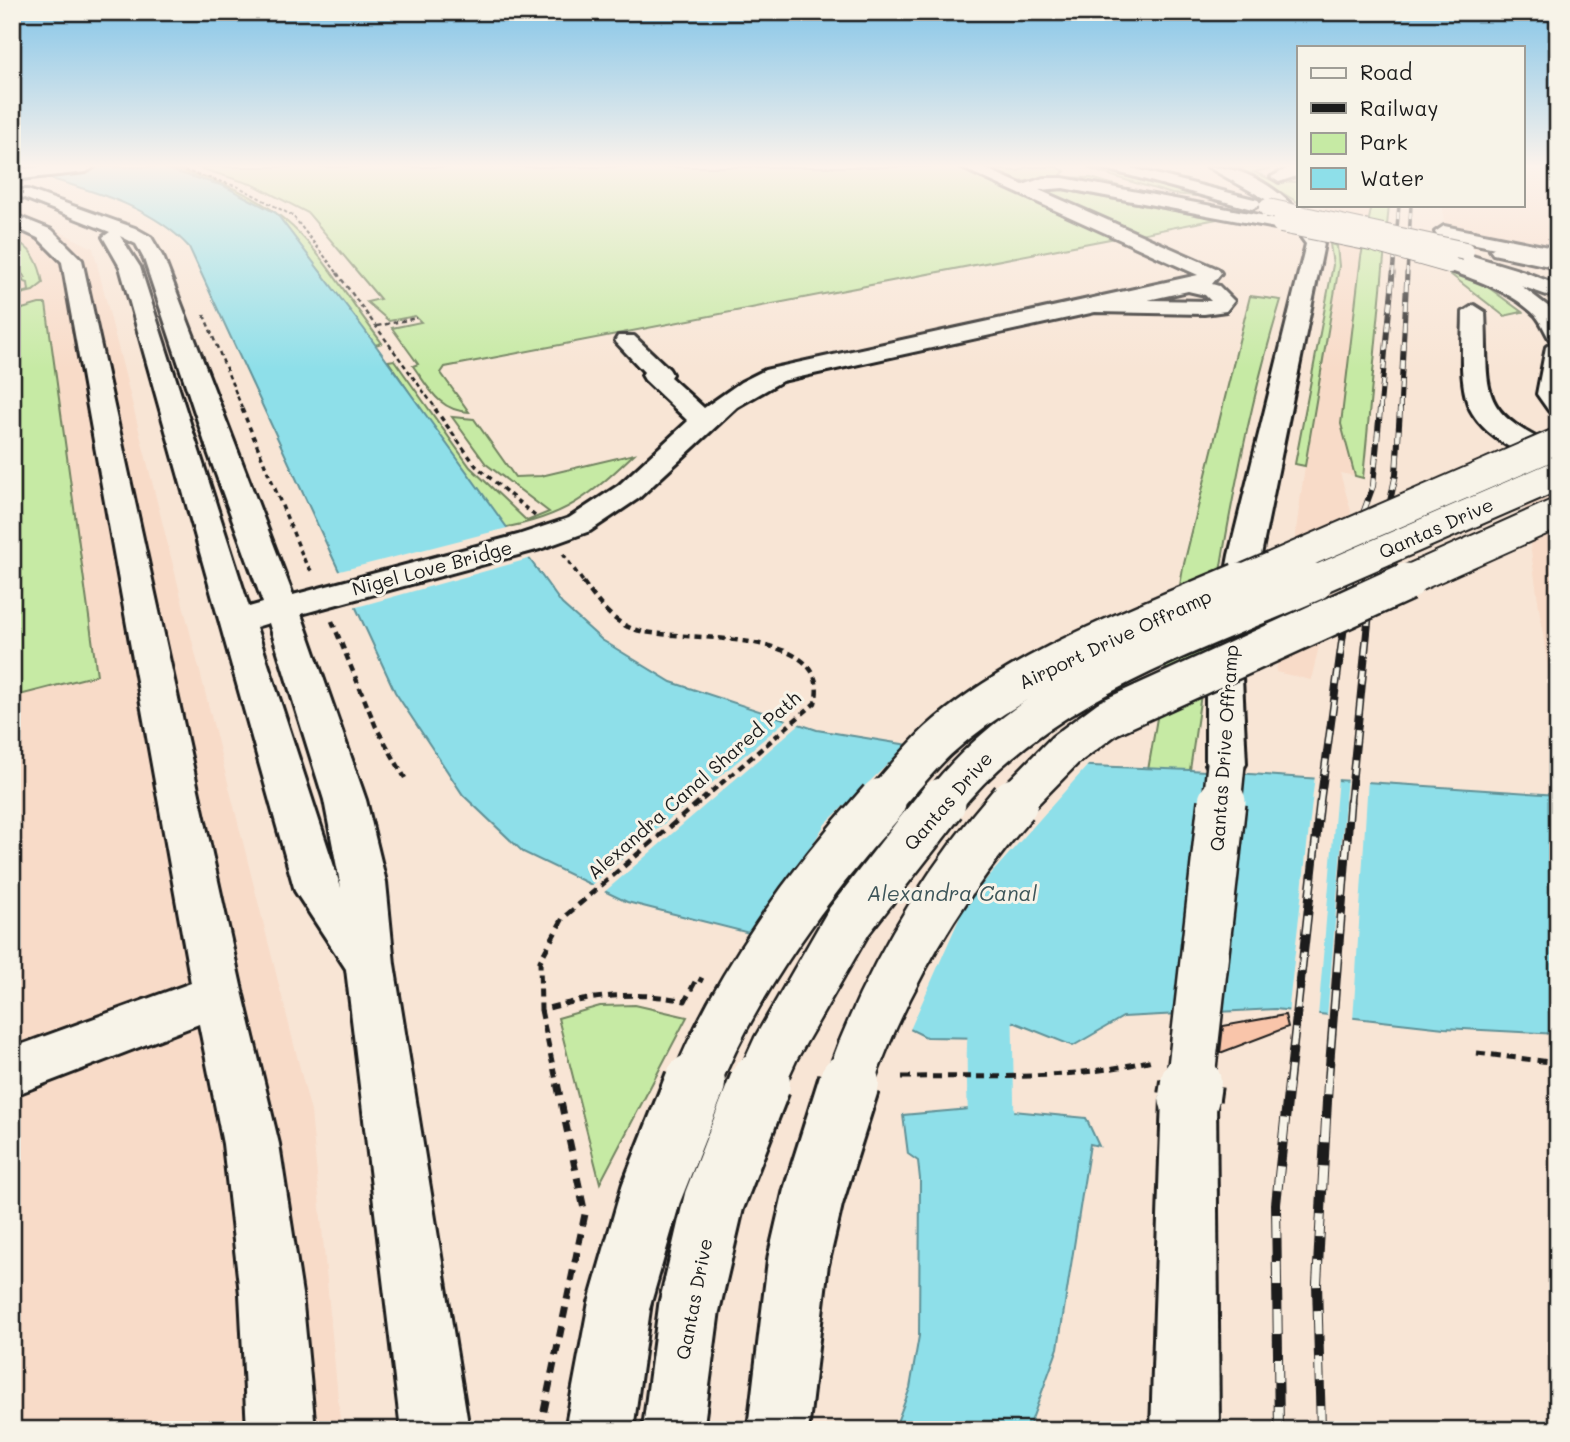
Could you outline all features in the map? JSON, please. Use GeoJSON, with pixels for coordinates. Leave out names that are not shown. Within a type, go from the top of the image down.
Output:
{"type":"FeatureCollection","features":[{"type":"Feature","properties":{"kind":"main road"},"geometry":{"type":"LineString","coordinates":[[45,234],[72,260],[218,995],[251,1144],[271,1294],[281,1430]]}},
{"type":"Feature","properties":{"kind":"main road"},"geometry":{"type":"LineString","coordinates":[[110,234],[121,247],[130,267],[318,891],[370,964]]}},
{"type":"Feature","properties":{"kind":"main road"},"geometry":{"type":"LineString","coordinates":[[130,234],[144,241],[155,259],[223,455],[282,609],[345,800],[363,882],[370,964],[435,1430]]}},
{"type":"Feature","properties":{"kind":"main road"},"geometry":{"type":"LineString","coordinates":[[1087,305],[1188,285],[1204,280],[1210,273],[1123,234]]}},
{"type":"Feature","properties":{"kind":"main road","name":"Qantas Drive Offramp"},"geometry":{"type":"LineString","coordinates":[[1185,1430],[1189,1097],[1226,764],[1224,678],[1245,555],[1315,244],[1309,234]]}},
{"type":"Feature","properties":{"kind":"main road"},"geometry":{"type":"LineString","coordinates":[[1332,234],[1558,270]]}},
{"type":"Feature","properties":{"kind":"main road"},"geometry":{"type":"LineString","coordinates":[[1378,234],[1461,254],[1558,262]]}},
{"type":"Feature","properties":{"kind":"main road"},"geometry":{"type":"LineString","coordinates":[[1396,234],[1461,254],[1558,293]]}},
{"type":"Feature","properties":{"kind":"main road"},"geometry":{"type":"LineString","coordinates":[[1455,234],[1558,255]]}},
{"type":"Feature","properties":{"kind":"main road"},"geometry":{"type":"LineString","coordinates":[[1461,254],[1546,314],[1558,335]]}},
{"type":"Feature","properties":{"kind":"main road"},"geometry":{"type":"LineString","coordinates":[[1188,285],[1212,290],[1240,284]]}},
{"type":"Feature","properties":{"kind":"main road"},"geometry":{"type":"LineString","coordinates":[[1087,305],[1204,308],[1218,306],[1223,301],[1212,290]]}},
{"type":"Feature","properties":{"kind":"main road","name":"Nigel Love Bridge"},"geometry":{"type":"LineString","coordinates":[[237,621],[282,609],[334,607],[532,530],[576,526],[610,507],[736,393],[774,374],[1087,305]]}},
{"type":"Feature","properties":{"kind":"main road"},"geometry":{"type":"LineString","coordinates":[[1474,312],[1479,401],[1489,416],[1516,439],[1558,459]]}},
{"type":"Feature","properties":{"kind":"main road"},"geometry":{"type":"LineString","coordinates":[[626,341],[708,418]]}},
{"type":"Feature","properties":{"kind":"main road"},"geometry":{"type":"LineString","coordinates":[[1558,347],[1550,394],[1558,406]]}},
{"type":"Feature","properties":{"kind":"main road","name":"Airport Drive Offramp"},"geometry":{"type":"LineString","coordinates":[[599,1430],[620,1302],[651,1194],[700,1072],[746,983],[841,847],[938,741],[976,711],[1022,682],[1114,636],[1558,443]]}},
{"type":"Feature","properties":{"kind":"main road","name":"Qantas Drive"},"geometry":{"type":"LineString","coordinates":[[673,1430],[692,1295],[715,1201],[748,1110],[776,1048],[849,921],[946,797],[1002,740],[1104,673],[1558,475]]}},
{"type":"Feature","properties":{"kind":"main road","name":"Qantas Drive"},"geometry":{"type":"LineString","coordinates":[[778,1430],[798,1263],[834,1125],[868,1033],[928,914],[996,819],[1055,759],[1089,730],[1140,701],[1558,513]]}},
{"type":"Feature","properties":{"kind":"main road"},"geometry":{"type":"LineString","coordinates":[[12,1072],[218,995]]}},
{"type":"Feature","properties":{"kind":"path"},"geometry":{"type":"LineString","coordinates":[[307,234],[377,326],[476,466],[532,530]]}},
{"type":"Feature","properties":{"kind":"path"},"geometry":{"type":"LineString","coordinates":[[377,326],[417,318]]}},
{"type":"Feature","properties":{"kind":"path","name":"Alexandra Canal Shared Path"},"geometry":{"type":"LineString","coordinates":[[540,1430],[585,1214],[541,1010],[537,965],[542,949],[563,918],[815,704],[817,689],[812,673],[790,652],[756,641],[671,638],[631,628],[605,610],[560,550]]}},
{"type":"Feature","properties":{"kind":"path"},"geometry":{"type":"LineString","coordinates":[[334,607],[376,727],[404,778]]}},
{"type":"Feature","properties":{"kind":"path"},"geometry":{"type":"LineString","coordinates":[[541,1010],[605,992],[657,994],[685,1001],[697,978],[703,981]]}},
{"type":"Feature","properties":{"kind":"path"},"geometry":{"type":"LineString","coordinates":[[1477,1053],[1558,1063]]}},
{"type":"Feature","properties":{"kind":"path"},"geometry":{"type":"LineString","coordinates":[[902,1077],[1081,1073]]}},
{"type":"Feature","properties":{"kind":"shaded area"},"geometry":{"type":"Polygon","coordinates":[[[12,234],[65,234],[93,248],[311,1112],[341,1430],[12,1430],[12,234]]]}},
{"type":"Feature","properties":{"kind":"shaded area"},"geometry":{"type":"Polygon","coordinates":[[[1327,234],[1366,234],[1341,424],[1355,476],[1340,473],[1351,511],[1311,680],[1276,672],[1305,466],[1339,266],[1337,246],[1330,244],[1327,234]]]}},
{"type":"Feature","properties":{"kind":"shaded area"},"geometry":{"type":"Polygon","coordinates":[[[1464,234],[1558,234],[1558,254],[1464,234]]]}},
{"type":"Feature","properties":{"kind":"shaded area"},"geometry":{"type":"Polygon","coordinates":[[[1518,461],[1558,470],[1558,739],[1518,461]]]}},
{"type":"Feature","properties":{"kind":"green space"},"geometry":{"type":"Polygon","coordinates":[[[292,234],[299,234],[327,266],[382,343],[375,345],[292,234]]]}},
{"type":"Feature","properties":{"kind":"green space"},"geometry":{"type":"Polygon","coordinates":[[[326,234],[1107,234],[1115,238],[445,367],[441,373],[469,412],[450,407],[436,397],[413,366],[418,364],[392,328],[421,322],[415,316],[389,321],[367,302],[380,299],[326,234]]]}},
{"type":"Feature","properties":{"kind":"green space"},"geometry":{"type":"Polygon","coordinates":[[[1366,234],[1386,234],[1363,478],[1355,476],[1341,424],[1366,234]]]}},
{"type":"Feature","properties":{"kind":"green space"},"geometry":{"type":"Polygon","coordinates":[[[12,241],[30,251],[40,270],[43,283],[33,291],[12,296],[29,291],[28,283],[22,281],[25,277],[12,263],[12,241]]]}},
{"type":"Feature","properties":{"kind":"green space"},"geometry":{"type":"Polygon","coordinates":[[[1330,244],[1337,246],[1339,266],[1305,466],[1295,464],[1333,265],[1330,244]]]}},
{"type":"Feature","properties":{"kind":"green space"},"geometry":{"type":"Polygon","coordinates":[[[1441,267],[1485,285],[1522,312],[1504,316],[1441,267]]]}},
{"type":"Feature","properties":{"kind":"green space"},"geometry":{"type":"Polygon","coordinates":[[[1250,296],[1281,300],[1250,416],[1226,534],[1190,770],[1148,770],[1183,568],[1250,296]]]}},
{"type":"Feature","properties":{"kind":"green space"},"geometry":{"type":"Polygon","coordinates":[[[46,304],[97,675],[12,697],[12,312],[46,304]]]}},
{"type":"Feature","properties":{"kind":"green space"},"geometry":{"type":"Polygon","coordinates":[[[394,360],[470,467],[527,521],[549,512],[486,464],[452,417],[474,419],[515,477],[541,476],[634,454],[604,482],[575,503],[543,518],[502,528],[388,361],[394,360]]]}},
{"type":"Feature","properties":{"kind":"green space"},"geometry":{"type":"Polygon","coordinates":[[[635,1005],[687,1017],[600,1183],[558,1018],[600,1006],[635,1005]]]}},
{"type":"Feature","properties":{"kind":"water","name":"Alexandra Canal"},"geometry":{"type":"Polygon","coordinates":[[[175,234],[292,234],[364,329],[562,604],[602,640],[671,682],[817,730],[1018,763],[1190,770],[1558,795],[1558,1034],[1444,1028],[1275,1009],[1123,1017],[1073,1046],[1011,1021],[990,1038],[926,1037],[859,1004],[837,976],[777,940],[627,902],[523,852],[463,795],[395,692],[189,247],[175,234]]]}},
{"type":"Feature","properties":{"kind":"water"},"geometry":{"type":"Polygon","coordinates":[[[981,1108],[1086,1118],[1099,1146],[1090,1144],[1058,1348],[1028,1430],[894,1430],[910,1388],[919,1336],[920,1179],[918,1161],[908,1154],[903,1115],[981,1108]]]}},
{"type":"Feature","properties":{"kind":"pier"},"geometry":{"type":"Polygon","coordinates":[[[511,527],[532,558],[353,608],[336,572],[511,527]]]}},
{"type":"Feature","properties":{"kind":"pier"},"geometry":{"type":"Polygon","coordinates":[[[790,717],[803,721],[602,894],[589,887],[790,717]]]}},
{"type":"Feature","properties":{"kind":"pier"},"geometry":{"type":"Polygon","coordinates":[[[910,743],[1018,760],[1089,764],[967,901],[909,1032],[856,1007],[834,979],[776,943],[755,938],[825,824],[910,743]]]}},
{"type":"Feature","properties":{"kind":"pier"},"geometry":{"type":"Polygon","coordinates":[[[1315,775],[1338,777],[1318,1017],[1288,1014],[1315,775]]]}},
{"type":"Feature","properties":{"kind":"pier"},"geometry":{"type":"Polygon","coordinates":[[[1347,777],[1368,779],[1353,1021],[1327,1018],[1347,777]]]}},
{"type":"Feature","properties":{"kind":"building"},"geometry":{"type":"Polygon","coordinates":[[[1285,1015],[1288,1027],[1220,1053],[1223,1026],[1285,1015]]]}},
{"type":"Feature","properties":{"kind":"waterway"},"geometry":{"type":"LineString","coordinates":[[992,996],[992,1150]]}},
{"type":"Feature","properties":{"kind":"railway"},"geometry":{"type":"LineString","coordinates":[[1393,275],[1396,234]]}},
{"type":"Feature","properties":{"kind":"railway"},"geometry":{"type":"LineString","coordinates":[[1407,275],[1409,234]]}},
{"type":"Feature","properties":{"kind":"railway"},"geometry":{"type":"LineString","coordinates":[[1380,410],[1393,273]]}},
{"type":"Feature","properties":{"kind":"railway"},"geometry":{"type":"LineString","coordinates":[[1400,410],[1407,273]]}},
{"type":"Feature","properties":{"kind":"railway"},"geometry":{"type":"LineString","coordinates":[[1350,583],[1358,527],[1373,486],[1380,409]]}},
{"type":"Feature","properties":{"kind":"railway"},"geometry":{"type":"LineString","coordinates":[[1372,583],[1396,474],[1400,409]]}},
{"type":"Feature","properties":{"kind":"railway"},"geometry":{"type":"LineString","coordinates":[[1320,804],[1350,582]]}},
{"type":"Feature","properties":{"kind":"railway"},"geometry":{"type":"LineString","coordinates":[[1350,804],[1372,582]]}},
{"type":"Feature","properties":{"kind":"railway"},"geometry":{"type":"LineString","coordinates":[[1289,1085],[1320,802]]}},
{"type":"Feature","properties":{"kind":"railway"},"geometry":{"type":"LineString","coordinates":[[1328,1085],[1350,802]]}},
{"type":"Feature","properties":{"kind":"railway"},"geometry":{"type":"LineString","coordinates":[[1279,1430],[1276,1204],[1289,1083]]}},
{"type":"Feature","properties":{"kind":"railway"},"geometry":{"type":"LineString","coordinates":[[1321,1430],[1317,1284],[1328,1083]]}}]}
